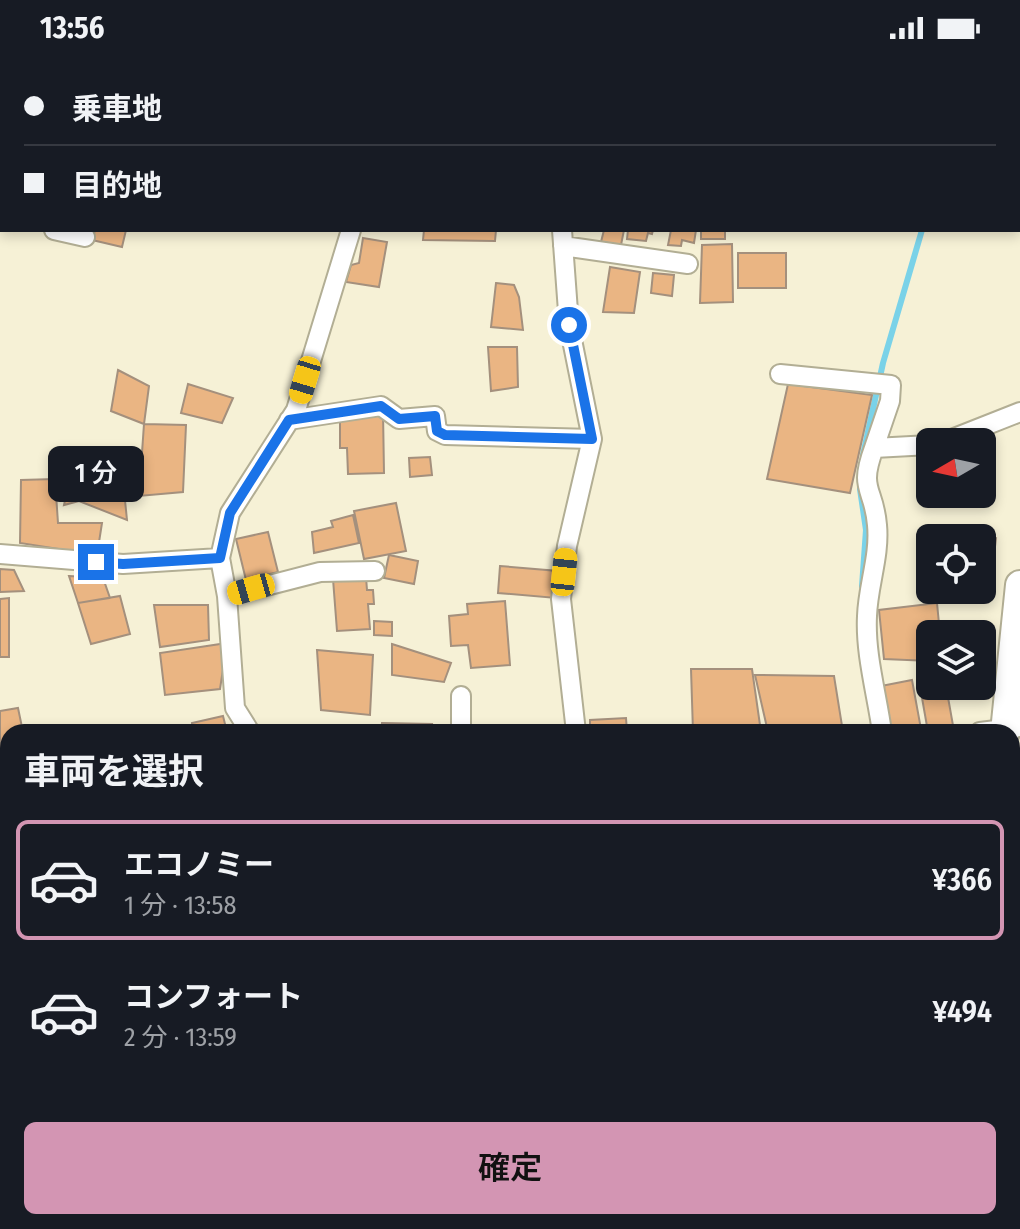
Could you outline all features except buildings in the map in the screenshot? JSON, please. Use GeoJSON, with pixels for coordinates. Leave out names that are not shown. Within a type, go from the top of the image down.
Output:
{"type":"FeatureCollection","features":[{"type":"Feature","properties":{"kind":"main road"},"geometry":{"type":"LineString","coordinates":[[1003,724],[1020,585]]}},
{"type":"Feature","properties":{"kind":"street"},"geometry":{"type":"LineString","coordinates":[[63,232],[85,237]]}},
{"type":"Feature","properties":{"kind":"street"},"geometry":{"type":"LineString","coordinates":[[245,724],[235,708],[227,596],[220,558],[230,513],[296,410],[350,232]]}},
{"type":"Feature","properties":{"kind":"street"},"geometry":{"type":"LineString","coordinates":[[575,724],[561,599],[567,546],[592,439],[569,325],[563,238],[688,264]]}},
{"type":"Feature","properties":{"kind":"street"},"geometry":{"type":"LineString","coordinates":[[780,374],[891,385],[890,401],[866,468],[866,484],[877,522],[877,548],[867,615],[881,724]]}},
{"type":"Feature","properties":{"kind":"street"},"geometry":{"type":"LineString","coordinates":[[289,420],[381,406],[399,419],[435,416],[437,431],[445,435],[592,439]]}},
{"type":"Feature","properties":{"kind":"street"},"geometry":{"type":"LineString","coordinates":[[979,428],[1020,412]]}},
{"type":"Feature","properties":{"kind":"street"},"geometry":{"type":"LineString","coordinates":[[874,448],[916,446]]}},
{"type":"Feature","properties":{"kind":"street"},"geometry":{"type":"LineString","coordinates":[[0,554],[123,564],[220,558]]}},
{"type":"Feature","properties":{"kind":"street"},"geometry":{"type":"LineString","coordinates":[[227,596],[320,572],[375,571]]}},
{"type":"Feature","properties":{"kind":"street"},"geometry":{"type":"LineString","coordinates":[[461,696],[461,724]]}},
{"type":"Feature","properties":{"kind":"waterway"},"geometry":{"type":"LineString","coordinates":[[863,455],[883,363],[921,232]]}},
{"type":"Feature","properties":{"kind":"waterway"},"geometry":{"type":"LineString","coordinates":[[860,489],[866,530],[862,586]]}},
{"type":"Feature","properties":{"kind":"route"},"geometry":{"type":"LineString","coordinates":[[96,562],[123,564],[220,558],[230,513],[289,420],[381,406],[399,419],[435,416],[437,431],[445,435],[592,439],[569,325]]}}]}
